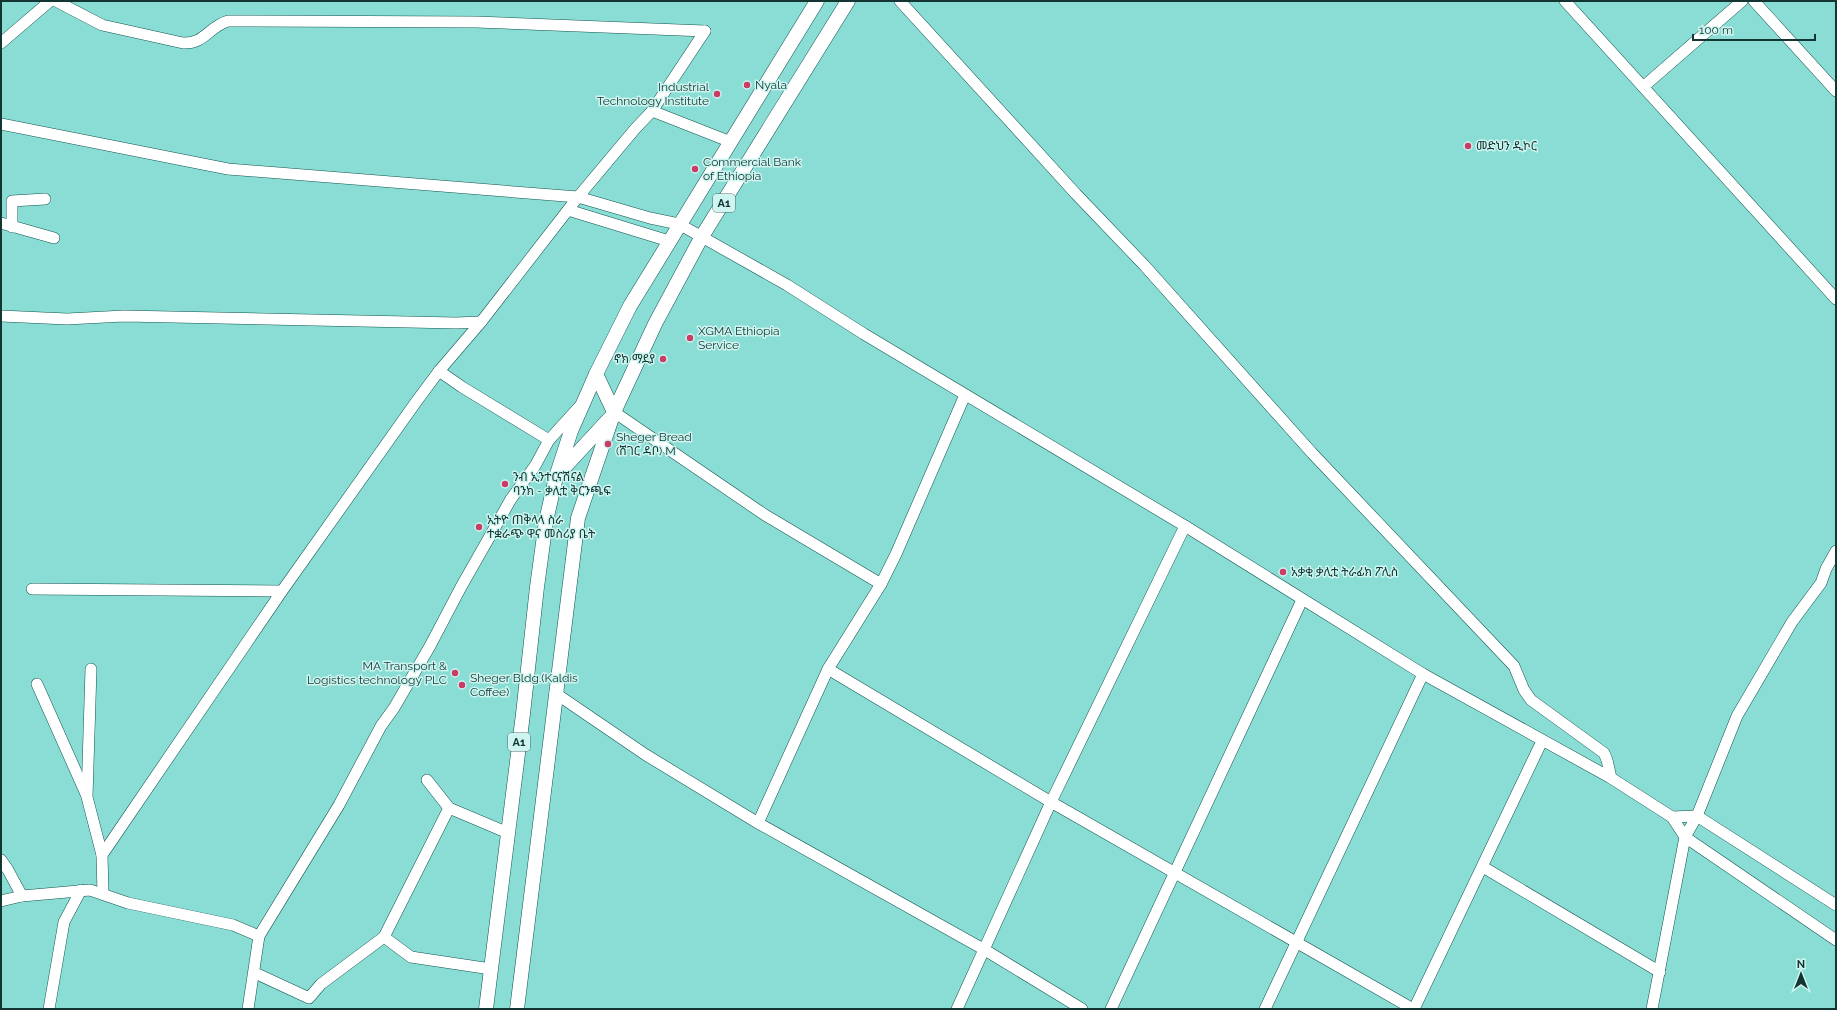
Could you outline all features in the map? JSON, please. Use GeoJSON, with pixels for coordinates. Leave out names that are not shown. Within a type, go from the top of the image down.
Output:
{"type":"FeatureCollection","features":[{"type":"Feature","properties":{"kind":"main road","name":"A1"},"geometry":{"type":"LineString","coordinates":[[486,1009],[537,587],[546,521],[556,477],[572,431],[596,374],[630,306],[817,1]]}},
{"type":"Feature","properties":{"kind":"main road","name":"A1"},"geometry":{"type":"LineString","coordinates":[[517,1009],[555,693],[578,518],[614,412],[655,324],[701,238],[848,1]]}},
{"type":"Feature","properties":{"kind":"main road"},"geometry":{"type":"LineString","coordinates":[[596,374],[614,412]]}},
{"type":"Feature","properties":{"kind":"main road","name":"A1"},"geometry":{"type":"LineString","coordinates":[[556,477],[614,412]]}},
{"type":"Feature","properties":{"kind":"street"},"geometry":{"type":"LineString","coordinates":[[1,42],[50,1]]}},
{"type":"Feature","properties":{"kind":"street"},"geometry":{"type":"LineString","coordinates":[[56,1],[102,25],[183,43],[200,41],[214,27],[228,22],[476,22],[705,31],[652,111],[578,197],[481,322],[439,371],[282,591],[102,855]]}},
{"type":"Feature","properties":{"kind":"street"},"geometry":{"type":"LineString","coordinates":[[900,1],[1076,194],[1144,265],[1312,453],[1514,666],[1524,690],[1531,700],[1604,753],[1611,778]]}},
{"type":"Feature","properties":{"kind":"street"},"geometry":{"type":"LineString","coordinates":[[1565,1],[1836,299]]}},
{"type":"Feature","properties":{"kind":"street"},"geometry":{"type":"LineString","coordinates":[[1643,87],[1742,1]]}},
{"type":"Feature","properties":{"kind":"street"},"geometry":{"type":"LineString","coordinates":[[1754,1],[1836,91]]}},
{"type":"Feature","properties":{"kind":"street"},"geometry":{"type":"LineString","coordinates":[[652,111],[731,142]]}},
{"type":"Feature","properties":{"kind":"street"},"geometry":{"type":"LineString","coordinates":[[1,124],[228,169],[578,197],[650,218],[679,224],[701,238],[787,285],[864,334],[1185,526],[1423,674],[1611,778],[1672,817],[1686,837],[1836,940]]}},
{"type":"Feature","properties":{"kind":"street"},"geometry":{"type":"LineString","coordinates":[[12,227],[12,202],[45,199]]}},
{"type":"Feature","properties":{"kind":"street"},"geometry":{"type":"LineString","coordinates":[[568,210],[669,241]]}},
{"type":"Feature","properties":{"kind":"street"},"geometry":{"type":"LineString","coordinates":[[1,223],[54,238]]}},
{"type":"Feature","properties":{"kind":"street"},"geometry":{"type":"LineString","coordinates":[[1,316],[67,319],[124,316],[456,323],[481,322]]}},
{"type":"Feature","properties":{"kind":"street"},"geometry":{"type":"LineString","coordinates":[[439,371],[462,387],[549,440]]}},
{"type":"Feature","properties":{"kind":"street"},"geometry":{"type":"LineString","coordinates":[[758,823],[828,669],[880,584],[896,554],[965,395]]}},
{"type":"Feature","properties":{"kind":"street"},"geometry":{"type":"LineString","coordinates":[[248,1009],[259,936],[339,805],[381,726],[394,708],[430,646],[461,587],[511,499],[535,466],[549,440],[584,402]]}},
{"type":"Feature","properties":{"kind":"street"},"geometry":{"type":"LineString","coordinates":[[614,412],[765,515],[880,584]]}},
{"type":"Feature","properties":{"kind":"street"},"geometry":{"type":"LineString","coordinates":[[957,1009],[1051,802],[1185,526]]}},
{"type":"Feature","properties":{"kind":"street"},"geometry":{"type":"LineString","coordinates":[[1652,1009],[1686,837],[1697,816],[1737,716],[1792,622],[1820,583],[1836,551]]}},
{"type":"Feature","properties":{"kind":"street"},"geometry":{"type":"LineString","coordinates":[[32,589],[282,591]]}},
{"type":"Feature","properties":{"kind":"street"},"geometry":{"type":"LineString","coordinates":[[1111,1009],[1302,600]]}},
{"type":"Feature","properties":{"kind":"street"},"geometry":{"type":"LineString","coordinates":[[87,797],[91,668]]}},
{"type":"Feature","properties":{"kind":"street"},"geometry":{"type":"LineString","coordinates":[[828,669],[1051,802],[1414,1009],[1542,741]]}},
{"type":"Feature","properties":{"kind":"street"},"geometry":{"type":"LineString","coordinates":[[1265,1009],[1295,942],[1423,674]]}},
{"type":"Feature","properties":{"kind":"street"},"geometry":{"type":"LineString","coordinates":[[37,684],[87,797],[102,855],[103,894]]}},
{"type":"Feature","properties":{"kind":"street"},"geometry":{"type":"LineString","coordinates":[[555,693],[646,755],[758,823],[985,950],[1082,1009]]}},
{"type":"Feature","properties":{"kind":"street"},"geometry":{"type":"LineString","coordinates":[[428,780],[448,808],[508,833]]}},
{"type":"Feature","properties":{"kind":"street"},"geometry":{"type":"LineString","coordinates":[[254,973],[309,998],[321,984],[384,937],[448,808]]}},
{"type":"Feature","properties":{"kind":"street"},"geometry":{"type":"LineString","coordinates":[[1672,817],[1697,816],[1836,905]]}},
{"type":"Feature","properties":{"kind":"street"},"geometry":{"type":"LineString","coordinates":[[1,860],[22,896]]}},
{"type":"Feature","properties":{"kind":"street"},"geometry":{"type":"LineString","coordinates":[[1483,867],[1660,972]]}},
{"type":"Feature","properties":{"kind":"street"},"geometry":{"type":"LineString","coordinates":[[49,1009],[64,922],[81,890]]}},
{"type":"Feature","properties":{"kind":"street"},"geometry":{"type":"LineString","coordinates":[[1,901],[22,896],[90,890],[128,903],[233,925],[259,936]]}},
{"type":"Feature","properties":{"kind":"street"},"geometry":{"type":"LineString","coordinates":[[384,937],[411,958],[491,969]]}},
{"type":"Feature","properties":{"kind":"place","name":"Nyala"},"geometry":{"type":"Point","coordinates":[747,85]}},
{"type":"Feature","properties":{"kind":"place","name":"Industrial Technology Institute"},"geometry":{"type":"Point","coordinates":[717,94]}},
{"type":"Feature","properties":{"kind":"place","name":"መድህን ዲኮር"},"geometry":{"type":"Point","coordinates":[1468,146]}},
{"type":"Feature","properties":{"kind":"place","name":"Commercial Bank of Ethiopia"},"geometry":{"type":"Point","coordinates":[695,169]}},
{"type":"Feature","properties":{"kind":"place","name":"XGMA Ethiopia Service"},"geometry":{"type":"Point","coordinates":[690,338]}},
{"type":"Feature","properties":{"kind":"place","name":"ኖክ ማደያ"},"geometry":{"type":"Point","coordinates":[663,359]}},
{"type":"Feature","properties":{"kind":"place","name":"Sheger Bread (ሸገር ዳቦ) M"},"geometry":{"type":"Point","coordinates":[608,444]}},
{"type":"Feature","properties":{"kind":"place","name":"ንብ ኢንተርናሽናል ባንክ - ቃሊቲ ቅርንጫፍ"},"geometry":{"type":"Point","coordinates":[505,484]}},
{"type":"Feature","properties":{"kind":"place","name":"ኢትዮ ጠቅላላ ስራ ተቋራጭ ዋና መስሪያ ቤት"},"geometry":{"type":"Point","coordinates":[479,527]}},
{"type":"Feature","properties":{"kind":"place","name":"አቃቂ ቃሊቲ ትራፊክ ፖሊስ"},"geometry":{"type":"Point","coordinates":[1283,572]}},
{"type":"Feature","properties":{"kind":"place","name":"MA Transport & Logistics technology PLC"},"geometry":{"type":"Point","coordinates":[455,673]}},
{"type":"Feature","properties":{"kind":"place","name":"Sheger Bldg.(Kaldis Coffee)"},"geometry":{"type":"Point","coordinates":[462,685]}}]}
